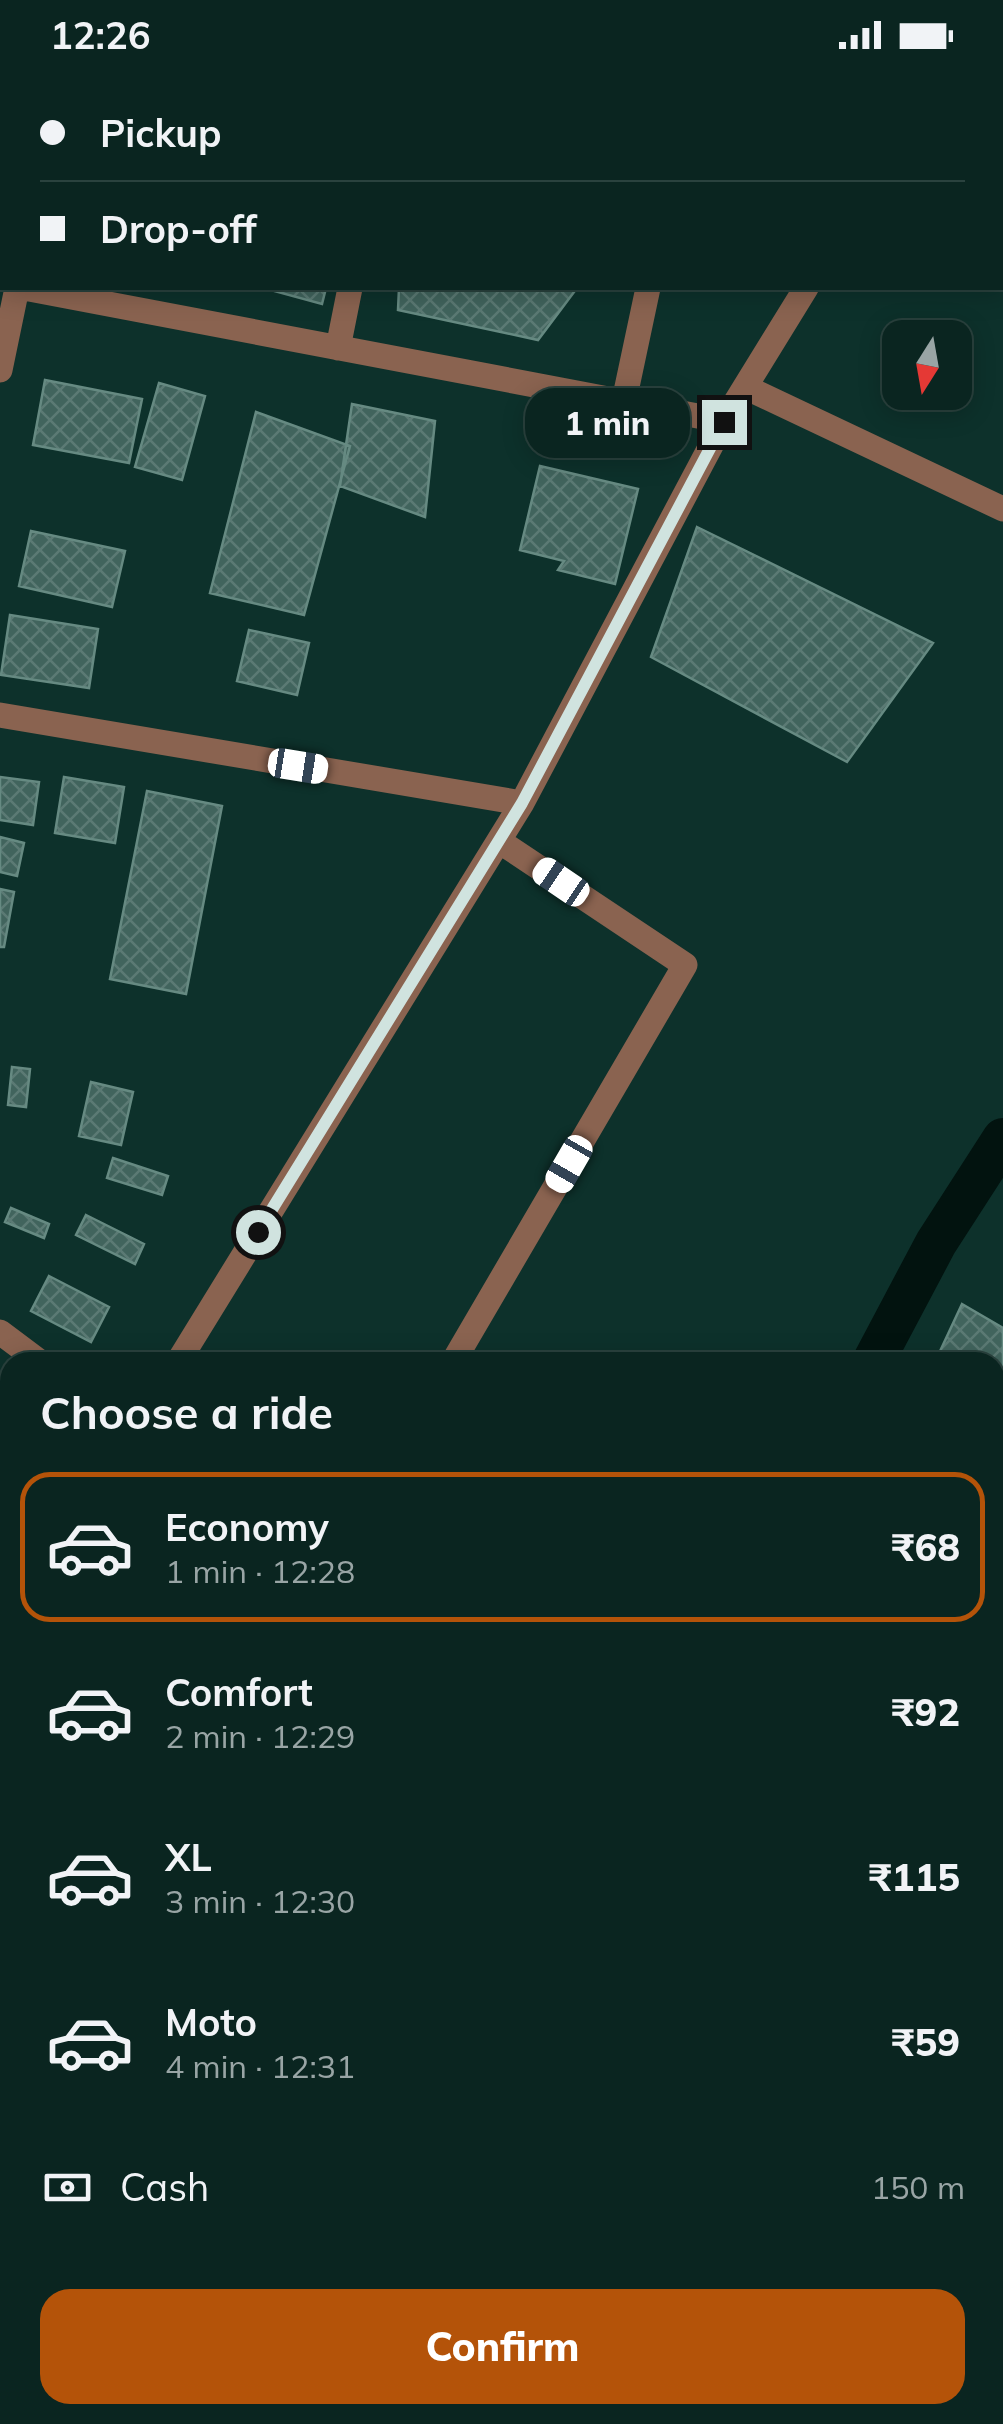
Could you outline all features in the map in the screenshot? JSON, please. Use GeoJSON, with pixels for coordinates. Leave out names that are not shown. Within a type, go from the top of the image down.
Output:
{"type":"FeatureCollection","features":[{"type":"Feature","properties":{"kind":"street"},"geometry":{"type":"LineString","coordinates":[[0,370],[17,290]]}},
{"type":"Feature","properties":{"kind":"street"},"geometry":{"type":"LineString","coordinates":[[34,290],[724,422]]}},
{"type":"Feature","properties":{"kind":"street"},"geometry":{"type":"LineString","coordinates":[[338,348],[350,290]]}},
{"type":"Feature","properties":{"kind":"street"},"geometry":{"type":"LineString","coordinates":[[624,401],[648,290]]}},
{"type":"Feature","properties":{"kind":"street"},"geometry":{"type":"LineString","coordinates":[[184,1352],[522,803],[724,422],[805,290]]}},
{"type":"Feature","properties":{"kind":"street"},"geometry":{"type":"LineString","coordinates":[[745,387],[1003,510]]}},
{"type":"Feature","properties":{"kind":"street"},"geometry":{"type":"LineString","coordinates":[[0,715],[522,803]]}},
{"type":"Feature","properties":{"kind":"street"},"geometry":{"type":"LineString","coordinates":[[459,1352],[685,965],[499,841]]}},
{"type":"Feature","properties":{"kind":"street"},"geometry":{"type":"LineString","coordinates":[[0,1332],[27,1352]]}},
{"type":"Feature","properties":{"kind":"building"},"geometry":{"type":"Polygon","coordinates":[[[274,290],[326,290],[322,304],[274,290]]]}},
{"type":"Feature","properties":{"kind":"building"},"geometry":{"type":"Polygon","coordinates":[[[399,290],[576,290],[538,340],[398,310],[399,290]]]}},
{"type":"Feature","properties":{"kind":"building"},"geometry":{"type":"Polygon","coordinates":[[[45,380],[142,399],[129,463],[33,445],[45,380]]]}},
{"type":"Feature","properties":{"kind":"building"},"geometry":{"type":"Polygon","coordinates":[[[159,383],[205,396],[182,480],[135,467],[159,383]]]}},
{"type":"Feature","properties":{"kind":"building"},"geometry":{"type":"Polygon","coordinates":[[[352,404],[435,421],[425,517],[340,486],[352,404]]]}},
{"type":"Feature","properties":{"kind":"building"},"geometry":{"type":"Polygon","coordinates":[[[256,412],[350,446],[304,615],[210,593],[256,412]]]}},
{"type":"Feature","properties":{"kind":"building"},"geometry":{"type":"Polygon","coordinates":[[[540,466],[638,489],[615,584],[558,570],[564,561],[520,550],[540,466]]]}},
{"type":"Feature","properties":{"kind":"building"},"geometry":{"type":"Polygon","coordinates":[[[697,527],[933,643],[847,762],[651,657],[697,527]]]}},
{"type":"Feature","properties":{"kind":"building"},"geometry":{"type":"Polygon","coordinates":[[[31,531],[125,551],[112,607],[19,586],[31,531]]]}},
{"type":"Feature","properties":{"kind":"building"},"geometry":{"type":"Polygon","coordinates":[[[10,615],[98,629],[89,688],[1,675],[10,615]]]}},
{"type":"Feature","properties":{"kind":"building"},"geometry":{"type":"Polygon","coordinates":[[[249,630],[309,643],[297,695],[237,681],[249,630]]]}},
{"type":"Feature","properties":{"kind":"building"},"geometry":{"type":"Polygon","coordinates":[[[0,777],[39,782],[33,825],[0,820],[0,777]]]}},
{"type":"Feature","properties":{"kind":"building"},"geometry":{"type":"Polygon","coordinates":[[[64,777],[124,787],[115,843],[55,833],[64,777]]]}},
{"type":"Feature","properties":{"kind":"building"},"geometry":{"type":"Polygon","coordinates":[[[147,791],[222,806],[186,994],[110,979],[147,791]]]}},
{"type":"Feature","properties":{"kind":"building"},"geometry":{"type":"Polygon","coordinates":[[[0,837],[24,843],[17,876],[0,872],[0,837]]]}},
{"type":"Feature","properties":{"kind":"building"},"geometry":{"type":"Polygon","coordinates":[[[0,889],[14,892],[4,947],[0,947],[0,889]]]}},
{"type":"Feature","properties":{"kind":"building"},"geometry":{"type":"Polygon","coordinates":[[[12,1067],[30,1069],[26,1107],[8,1105],[12,1067]]]}},
{"type":"Feature","properties":{"kind":"building"},"geometry":{"type":"Polygon","coordinates":[[[91,1082],[133,1092],[121,1145],[79,1136],[91,1082]]]}},
{"type":"Feature","properties":{"kind":"building"},"geometry":{"type":"Polygon","coordinates":[[[113,1158],[168,1176],[162,1195],[107,1178],[113,1158]]]}},
{"type":"Feature","properties":{"kind":"building"},"geometry":{"type":"Polygon","coordinates":[[[11,1208],[49,1224],[44,1238],[5,1222],[11,1208]]]}},
{"type":"Feature","properties":{"kind":"building"},"geometry":{"type":"Polygon","coordinates":[[[86,1215],[144,1244],[135,1264],[76,1235],[86,1215]]]}},
{"type":"Feature","properties":{"kind":"building"},"geometry":{"type":"Polygon","coordinates":[[[49,1276],[109,1307],[91,1342],[31,1311],[49,1276]]]}},
{"type":"Feature","properties":{"kind":"building"},"geometry":{"type":"Polygon","coordinates":[[[962,1304],[1003,1328],[1003,1352],[940,1352],[962,1304]]]}},
{"type":"Feature","properties":{"kind":"waterway"},"geometry":{"type":"LineString","coordinates":[[878,1352],[936,1243],[1003,1139]]}},
{"type":"Feature","properties":{"kind":"route"},"geometry":{"type":"LineString","coordinates":[[258,1232],[522,803],[724,422]]}}]}
